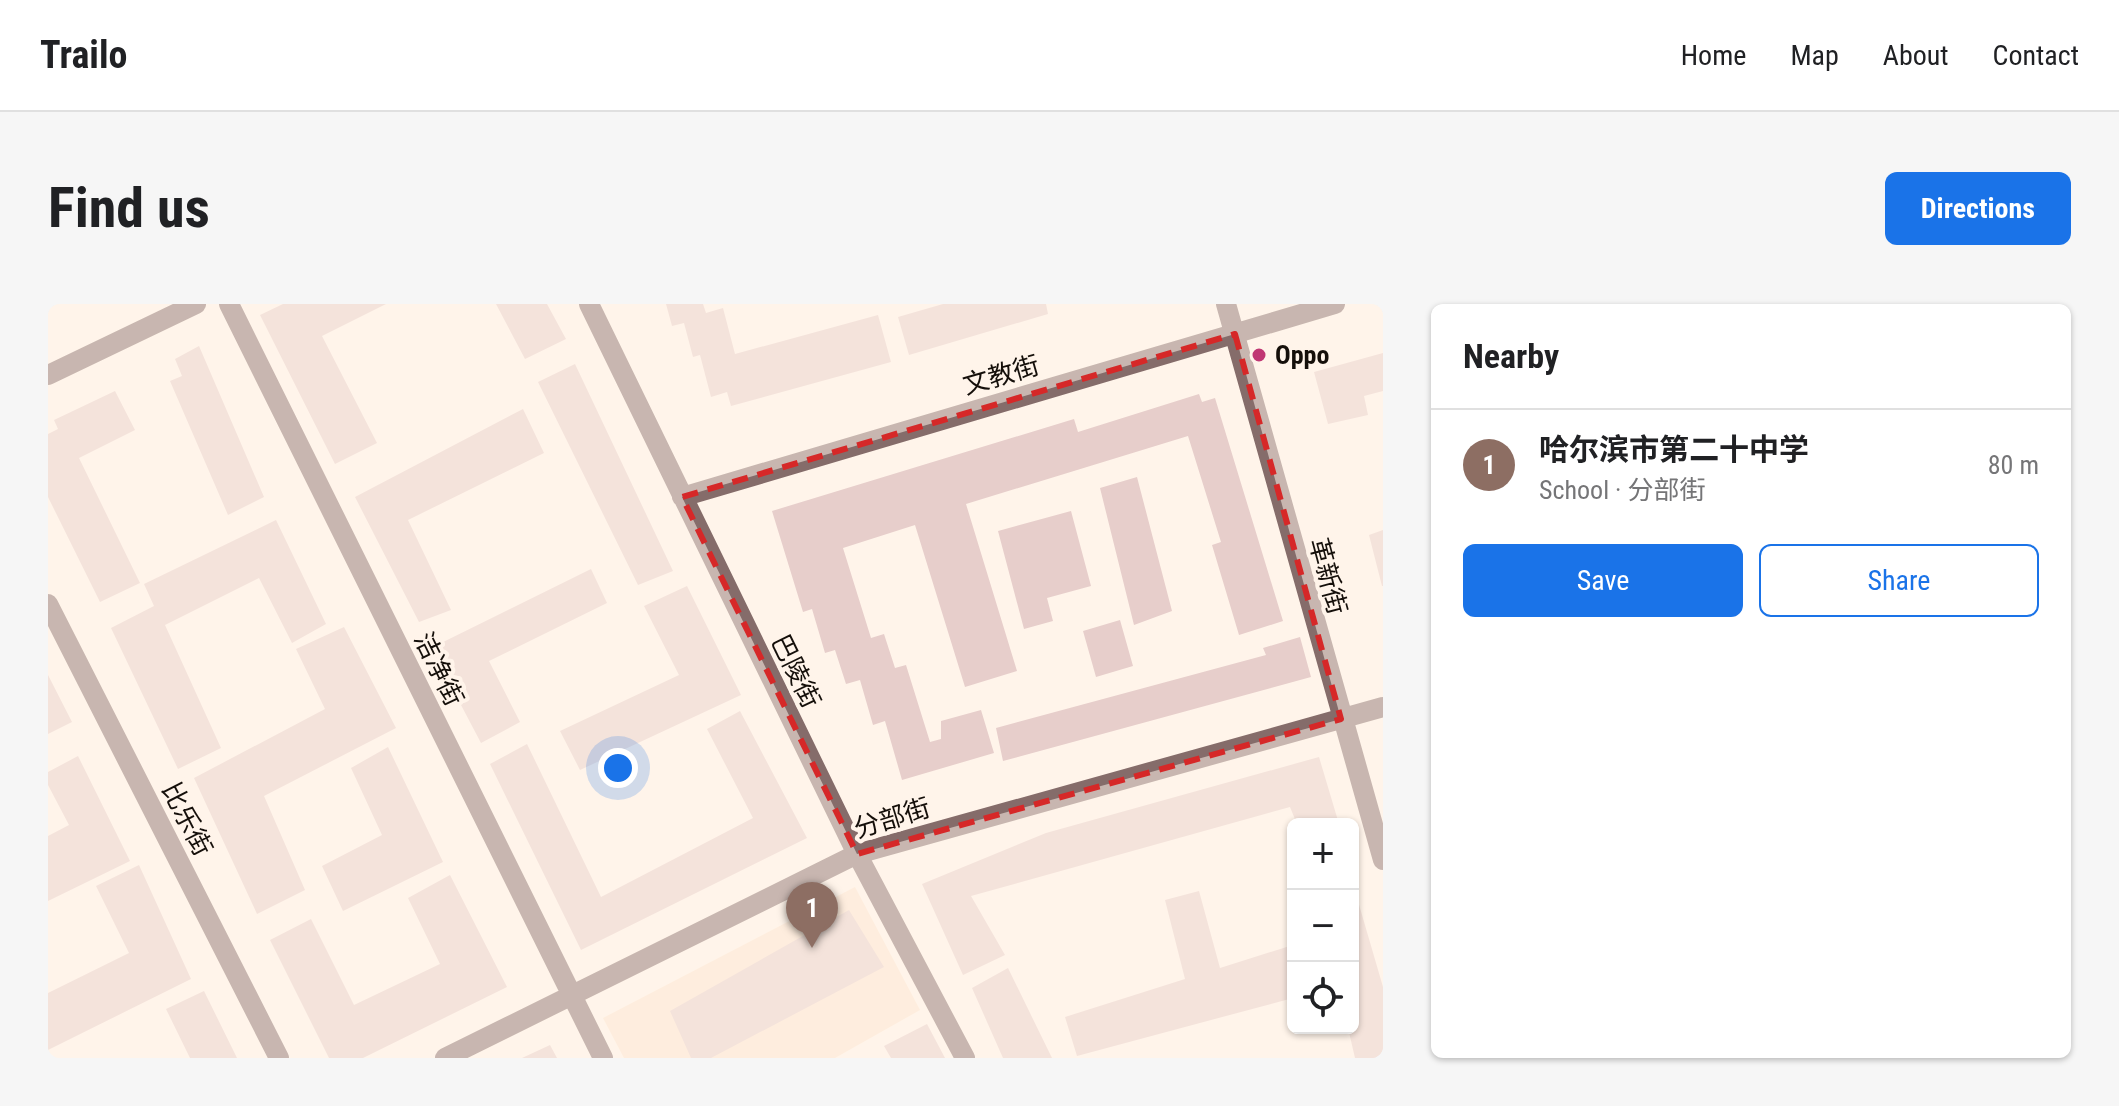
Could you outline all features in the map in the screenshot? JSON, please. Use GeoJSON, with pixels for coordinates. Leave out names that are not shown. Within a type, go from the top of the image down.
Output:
{"type":"FeatureCollection","features":[{"type":"Feature","properties":{"kind":"street"},"geometry":{"type":"LineString","coordinates":[[48,375],[196,304]]}},
{"type":"Feature","properties":{"kind":"street","name":"洁净街"},"geometry":{"type":"LineString","coordinates":[[229,304],[603,1058]]}},
{"type":"Feature","properties":{"kind":"street","name":"巴陵街"},"geometry":{"type":"LineString","coordinates":[[589,304],[857,854],[965,1058]]}},
{"type":"Feature","properties":{"kind":"street","name":"革新街"},"geometry":{"type":"LineString","coordinates":[[1226,304],[1383,860]]}},
{"type":"Feature","properties":{"kind":"street","name":"文教街"},"geometry":{"type":"LineString","coordinates":[[682,497],[1335,304]]}},
{"type":"Feature","properties":{"kind":"street","name":"比乐街"},"geometry":{"type":"LineString","coordinates":[[48,604],[279,1058]]}},
{"type":"Feature","properties":{"kind":"street","name":"分部街"},"geometry":{"type":"LineString","coordinates":[[445,1058],[857,854],[1383,707]]}},
{"type":"Feature","properties":{"kind":"highlighted area"},"geometry":{"type":"Polygon","coordinates":[[[1235,334],[1341,719],[857,854],[682,497],[1235,334]]]}},
{"type":"Feature","properties":{"kind":"shaded area"},"geometry":{"type":"Polygon","coordinates":[[[855,887],[920,1010],[835,1058],[624,1058],[603,1018],[855,887]]]}},
{"type":"Feature","properties":{"kind":"building"},"geometry":{"type":"Polygon","coordinates":[[[283,304],[386,304],[322,336],[377,443],[335,464],[260,315],[283,304]]]}},
{"type":"Feature","properties":{"kind":"building"},"geometry":{"type":"Polygon","coordinates":[[[496,304],[547,304],[566,339],[525,359],[496,304]]]}},
{"type":"Feature","properties":{"kind":"building"},"geometry":{"type":"Polygon","coordinates":[[[666,304],[703,304],[706,313],[723,308],[735,354],[878,315],[891,362],[731,406],[727,392],[711,397],[700,355],[693,357],[684,323],[672,326],[666,304]]]}},
{"type":"Feature","properties":{"kind":"building"},"geometry":{"type":"Polygon","coordinates":[[[943,304],[1046,304],[1048,314],[909,355],[898,317],[943,304]]]}},
{"type":"Feature","properties":{"kind":"building"},"geometry":{"type":"Polygon","coordinates":[[[199,346],[264,497],[228,515],[170,381],[182,376],[175,359],[199,346]]]}},
{"type":"Feature","properties":{"kind":"building"},"geometry":{"type":"Polygon","coordinates":[[[1383,353],[1383,391],[1364,396],[1368,415],[1328,424],[1314,372],[1383,353]]]}},
{"type":"Feature","properties":{"kind":"building"},"geometry":{"type":"Polygon","coordinates":[[[575,364],[673,571],[638,585],[538,382],[575,364]]]}},
{"type":"Feature","properties":{"kind":"building"},"geometry":{"type":"Polygon","coordinates":[[[115,391],[135,430],[79,458],[140,583],[100,602],[48,497],[48,434],[58,429],[54,420],[115,391]]]}},
{"type":"Feature","properties":{"kind":"building"},"geometry":{"type":"Polygon","coordinates":[[[1199,394],[1202,402],[1215,398],[1283,621],[1239,635],[1212,545],[1221,542],[1188,436],[966,504],[1017,671],[965,687],[915,525],[843,548],[871,638],[884,634],[895,668],[906,665],[930,742],[941,739],[941,721],[981,710],[994,753],[902,780],[885,721],[873,725],[860,680],[846,684],[835,650],[825,653],[812,609],[803,612],[772,511],[1074,419],[1078,432],[1199,394]]]}},
{"type":"Feature","properties":{"kind":"building"},"geometry":{"type":"Polygon","coordinates":[[[523,409],[544,453],[408,520],[451,610],[419,622],[355,497],[523,409]]]}},
{"type":"Feature","properties":{"kind":"building"},"geometry":{"type":"Polygon","coordinates":[[[1137,477],[1172,611],[1134,625],[1100,488],[1137,477]]]}},
{"type":"Feature","properties":{"kind":"building"},"geometry":{"type":"Polygon","coordinates":[[[1071,511],[1091,586],[1047,598],[1053,621],[1024,629],[998,531],[1071,511]]]}},
{"type":"Feature","properties":{"kind":"building"},"geometry":{"type":"Polygon","coordinates":[[[276,520],[326,624],[292,643],[259,578],[165,625],[221,748],[178,769],[111,628],[154,606],[144,584],[276,520]]]}},
{"type":"Feature","properties":{"kind":"building"},"geometry":{"type":"Polygon","coordinates":[[[1383,530],[1383,586],[1382,586],[1369,535],[1383,530]]]}},
{"type":"Feature","properties":{"kind":"building"},"geometry":{"type":"Polygon","coordinates":[[[591,569],[607,603],[489,661],[520,722],[481,743],[431,648],[591,569]]]}},
{"type":"Feature","properties":{"kind":"building"},"geometry":{"type":"Polygon","coordinates":[[[687,586],[741,695],[580,770],[560,731],[679,675],[644,606],[687,586]]]}},
{"type":"Feature","properties":{"kind":"building"},"geometry":{"type":"Polygon","coordinates":[[[1120,620],[1133,666],[1096,677],[1083,631],[1120,620]]]}},
{"type":"Feature","properties":{"kind":"building"},"geometry":{"type":"Polygon","coordinates":[[[344,627],[396,728],[264,796],[305,890],[257,914],[194,778],[325,709],[296,649],[344,627]]]}},
{"type":"Feature","properties":{"kind":"building"},"geometry":{"type":"Polygon","coordinates":[[[1300,637],[1311,677],[1003,761],[996,728],[1266,655],[1263,648],[1300,637]]]}},
{"type":"Feature","properties":{"kind":"building"},"geometry":{"type":"Polygon","coordinates":[[[48,675],[72,722],[48,734],[48,675]]]}},
{"type":"Feature","properties":{"kind":"building"},"geometry":{"type":"Polygon","coordinates":[[[740,711],[807,838],[581,950],[490,764],[527,744],[601,897],[753,818],[707,729],[740,711]]]}},
{"type":"Feature","properties":{"kind":"building"},"geometry":{"type":"Polygon","coordinates":[[[388,747],[443,862],[343,911],[322,866],[382,835],[351,768],[388,747]]]}},
{"type":"Feature","properties":{"kind":"building"},"geometry":{"type":"Polygon","coordinates":[[[78,756],[130,861],[48,901],[48,836],[69,825],[48,785],[48,772],[78,756]]]}},
{"type":"Feature","properties":{"kind":"building"},"geometry":{"type":"Polygon","coordinates":[[[1319,757],[1337,818],[1295,818],[1290,807],[971,896],[1005,955],[963,975],[922,884],[1046,833],[1319,757]]]}},
{"type":"Feature","properties":{"kind":"building"},"geometry":{"type":"Polygon","coordinates":[[[139,865],[191,979],[48,1050],[48,993],[129,953],[96,886],[139,865]]]}},
{"type":"Feature","properties":{"kind":"building"},"geometry":{"type":"Polygon","coordinates":[[[450,875],[507,987],[363,1058],[329,1058],[270,940],[311,919],[354,1005],[440,964],[408,898],[450,875]]]}},
{"type":"Feature","properties":{"kind":"building"},"geometry":{"type":"Polygon","coordinates":[[[1199,891],[1220,968],[1287,947],[1287,1000],[1077,1056],[1065,1017],[1185,979],[1165,900],[1199,891]]]}},
{"type":"Feature","properties":{"kind":"building"},"geometry":{"type":"Polygon","coordinates":[[[1359,905],[1383,987],[1383,1058],[1355,1058],[1349,1034],[1359,1034],[1359,905]]]}},
{"type":"Feature","properties":{"kind":"building"},"geometry":{"type":"Polygon","coordinates":[[[849,910],[884,967],[711,1058],[691,1058],[670,1011],[849,910]]]}},
{"type":"Feature","properties":{"kind":"building"},"geometry":{"type":"Polygon","coordinates":[[[1008,968],[1052,1058],[1003,1058],[972,988],[1008,968]]]}},
{"type":"Feature","properties":{"kind":"building"},"geometry":{"type":"Polygon","coordinates":[[[204,991],[237,1058],[190,1058],[166,1009],[204,991]]]}},
{"type":"Feature","properties":{"kind":"building"},"geometry":{"type":"Polygon","coordinates":[[[927,1024],[945,1058],[891,1058],[884,1046],[927,1024]]]}},
{"type":"Feature","properties":{"kind":"building"},"geometry":{"type":"Polygon","coordinates":[[[550,1045],[557,1058],[522,1058],[550,1045]]]}},
{"type":"Feature","properties":{"kind":"place","name":"Oppo"},"geometry":{"type":"Point","coordinates":[1259,355]}},
{"type":"Feature","properties":{"kind":"place","name":"哈尔滨市第二十中学"},"geometry":{"type":"Point","coordinates":[812,948]}}]}
